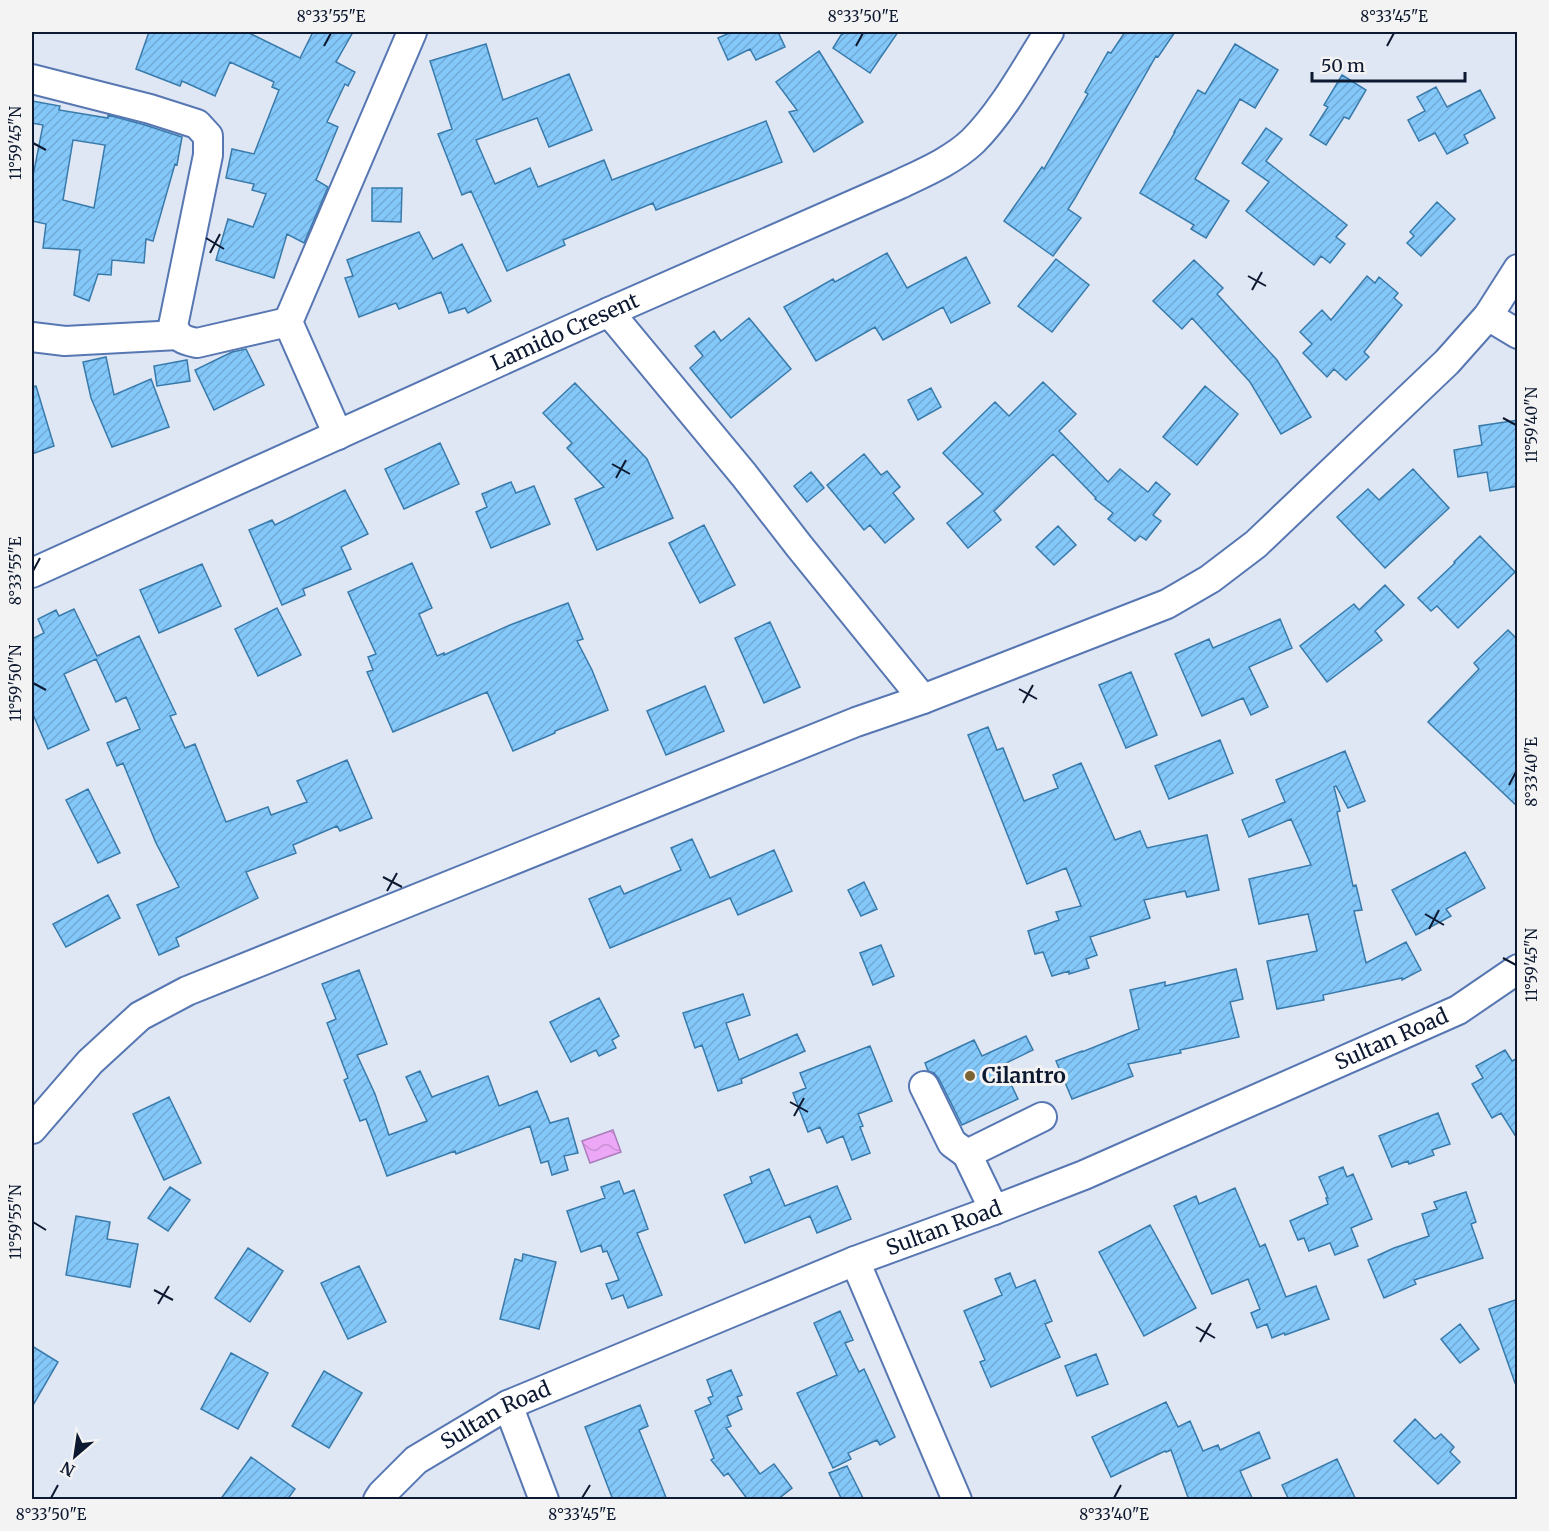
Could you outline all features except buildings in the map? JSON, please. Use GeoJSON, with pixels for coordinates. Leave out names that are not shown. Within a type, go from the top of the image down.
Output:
{"type":"FeatureCollection","features":[{"type":"Feature","properties":{"kind":"street"},"geometry":{"type":"LineString","coordinates":[[338,435],[288,322],[412,32]]}},
{"type":"Feature","properties":{"kind":"street","name":"Lamido Cresent"},"geometry":{"type":"LineString","coordinates":[[32,573],[942,164],[972,142],[1004,103],[1049,32]]}},
{"type":"Feature","properties":{"kind":"street"},"geometry":{"type":"LineString","coordinates":[[32,79],[150,109],[197,124],[207,136],[208,154],[173,326],[177,335],[184,340],[197,343],[288,322]]}},
{"type":"Feature","properties":{"kind":"street"},"geometry":{"type":"LineString","coordinates":[[32,1129],[90,1062],[140,1016],[187,991],[856,722],[923,699],[1167,604],[1210,579],[1256,544],[1447,362],[1488,316],[1518,269]]}},
{"type":"Feature","properties":{"kind":"street"},"geometry":{"type":"LineString","coordinates":[[609,312],[744,475],[923,699]]}},
{"type":"Feature","properties":{"kind":"street"},"geometry":{"type":"LineString","coordinates":[[1488,316],[1518,334]]}},
{"type":"Feature","properties":{"kind":"street"},"geometry":{"type":"LineString","coordinates":[[32,337],[65,341],[177,335]]}},
{"type":"Feature","properties":{"kind":"street","name":"Sultan Road"},"geometry":{"type":"LineString","coordinates":[[378,1500],[416,1460],[508,1405],[855,1261],[1084,1175],[1458,1010],[1518,969]]}},
{"type":"Feature","properties":{"kind":"street"},"geometry":{"type":"LineString","coordinates":[[924,1086],[952,1143],[966,1154],[994,1210]]}},
{"type":"Feature","properties":{"kind":"street"},"geometry":{"type":"LineString","coordinates":[[966,1154],[1042,1117]]}},
{"type":"Feature","properties":{"kind":"street"},"geometry":{"type":"LineString","coordinates":[[855,1261],[957,1500]]}},
{"type":"Feature","properties":{"kind":"street"},"geometry":{"type":"LineString","coordinates":[[508,1405],[544,1500]]}},
{"type":"Feature","properties":{"kind":"water"},"geometry":{"type":"Polygon","coordinates":[[[613,1130],[621,1152],[590,1163],[582,1141],[613,1130]]]}},
{"type":"Feature","properties":{"kind":"place","name":"Cilantro"},"geometry":{"type":"Point","coordinates":[970,1076]}}]}
